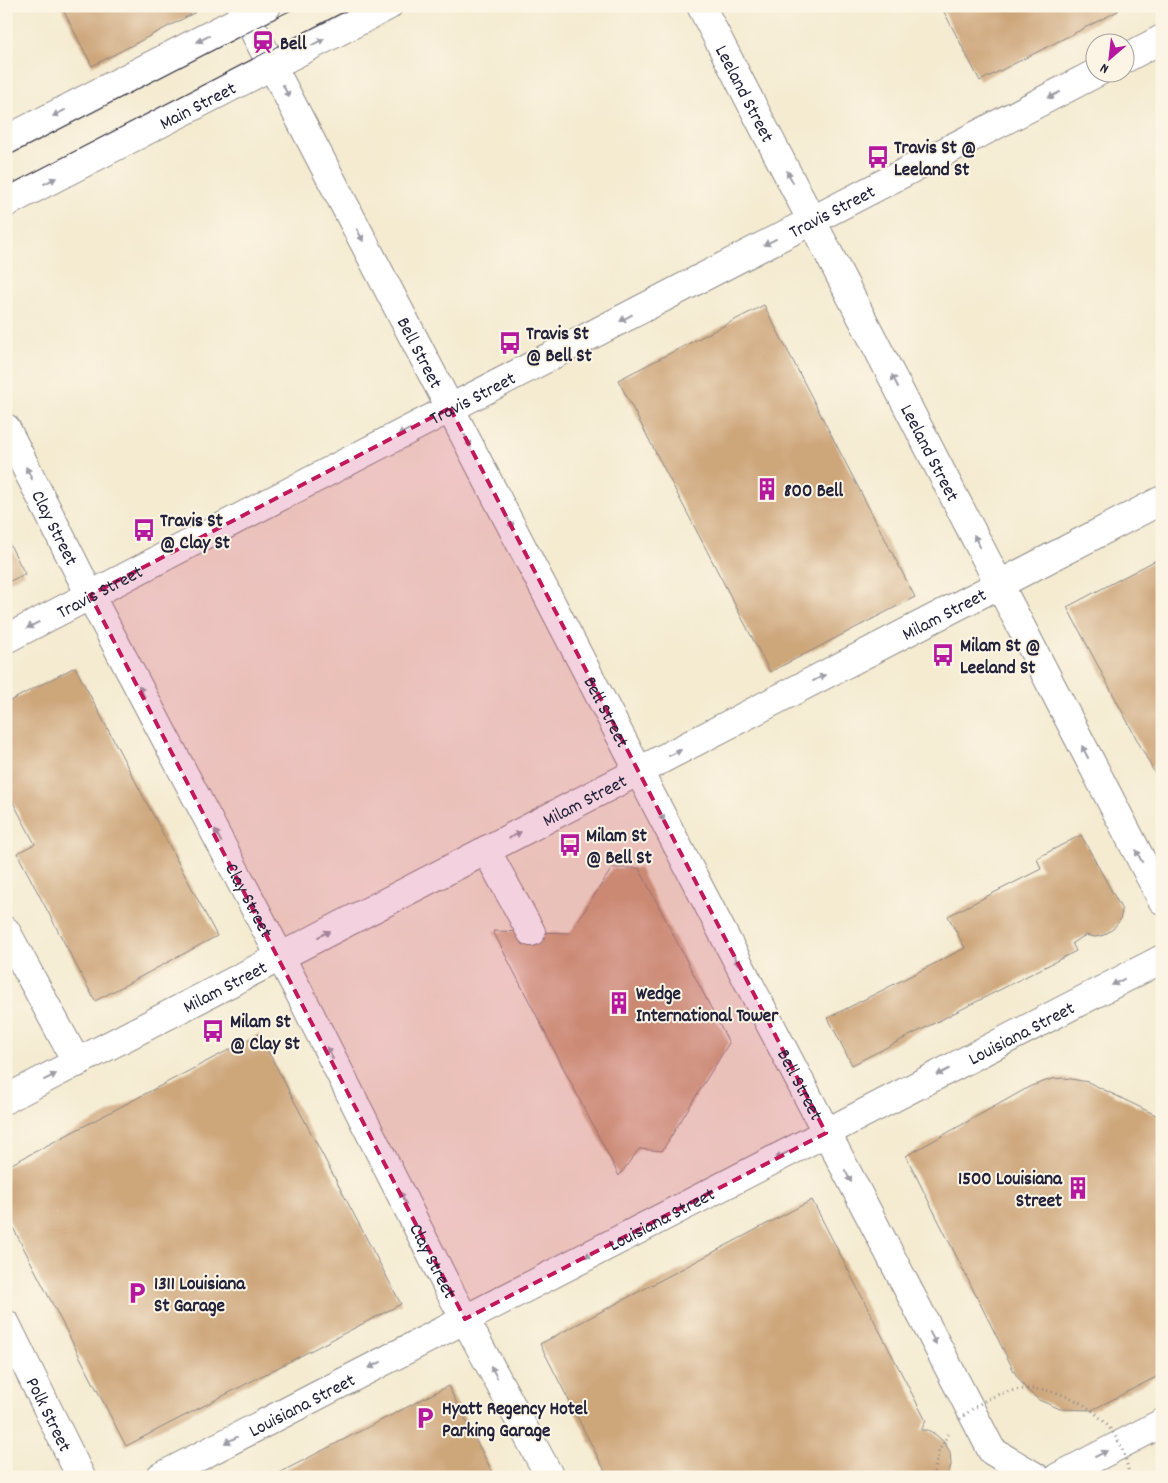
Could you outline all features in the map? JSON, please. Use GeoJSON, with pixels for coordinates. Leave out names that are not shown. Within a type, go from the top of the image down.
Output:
{"type":"FeatureCollection","features":[{"type":"Feature","properties":{"kind":"main road","name":"Main Street"},"geometry":{"type":"LineString","coordinates":[[6,203],[388,6]]}},
{"type":"Feature","properties":{"kind":"main road","name":"Leeland Street"},"geometry":{"type":"LineString","coordinates":[[701,6],[1162,900]]}},
{"type":"Feature","properties":{"kind":"main road","name":"Bell Street"},"geometry":{"type":"LineString","coordinates":[[251,10],[273,66],[992,1451],[1036,1477]]}},
{"type":"Feature","properties":{"kind":"main road"},"geometry":{"type":"LineString","coordinates":[[6,140],[251,10]]}},
{"type":"Feature","properties":{"kind":"main road"},"geometry":{"type":"LineString","coordinates":[[1136,53],[1162,39]]}},
{"type":"Feature","properties":{"kind":"main road","name":"Travis Street"},"geometry":{"type":"LineString","coordinates":[[6,639],[1086,78]]}},
{"type":"Feature","properties":{"kind":"main road","name":"Clay Street"},"geometry":{"type":"LineString","coordinates":[[6,428],[90,595],[281,957],[465,1319],[550,1477]]}},
{"type":"Feature","properties":{"kind":"main road","name":"Milam Street"},"geometry":{"type":"LineString","coordinates":[[6,1099],[1162,500]]}},
{"type":"Feature","properties":{"kind":"main road"},"geometry":{"type":"LineString","coordinates":[[486,850],[530,932]]}},
{"type":"Feature","properties":{"kind":"main road"},"geometry":{"type":"LineString","coordinates":[[6,931],[77,1063]]}},
{"type":"Feature","properties":{"kind":"main road","name":"Louisiana Street"},"geometry":{"type":"LineString","coordinates":[[160,1477],[1162,959]]}},
{"type":"Feature","properties":{"kind":"main road","name":"Polk Street"},"geometry":{"type":"LineString","coordinates":[[6,1324],[81,1477]]}},
{"type":"Feature","properties":{"kind":"main road"},"geometry":{"type":"LineString","coordinates":[[1058,1477],[1162,1423]]}},
{"type":"Feature","properties":{"kind":"path"},"geometry":{"type":"LineString","coordinates":[[933,1477],[939,1451],[960,1419],[990,1398],[1007,1392],[1026,1389],[1060,1393],[1092,1410],[1116,1436],[1124,1453],[1129,1477]]}},
{"type":"Feature","properties":{"kind":"highlighted area"},"geometry":{"type":"Polygon","coordinates":[[[450,408],[826,1133],[465,1319],[90,595],[450,408]]]}},
{"type":"Feature","properties":{"kind":"building"},"geometry":{"type":"Polygon","coordinates":[[[61,6],[193,6],[196,12],[92,66],[61,6]]]}},
{"type":"Feature","properties":{"kind":"building"},"geometry":{"type":"Polygon","coordinates":[[[941,6],[1116,6],[1118,11],[980,81],[941,6]]]}},
{"type":"Feature","properties":{"kind":"building","name":"800 Bell"},"geometry":{"type":"Polygon","coordinates":[[[764,305],[915,597],[770,672],[618,380],[764,305]]]}},
{"type":"Feature","properties":{"kind":"building"},"geometry":{"type":"Polygon","coordinates":[[[6,537],[25,574],[6,583],[6,537]]]}},
{"type":"Feature","properties":{"kind":"building"},"geometry":{"type":"Polygon","coordinates":[[[1162,557],[1162,787],[1067,607],[1162,557]]]}},
{"type":"Feature","properties":{"kind":"building"},"geometry":{"type":"Polygon","coordinates":[[[75,667],[217,936],[95,1001],[17,853],[35,844],[6,789],[6,703],[75,667]]]}},
{"type":"Feature","properties":{"kind":"building"},"geometry":{"type":"Polygon","coordinates":[[[1081,835],[1122,910],[1120,920],[1113,929],[1104,935],[1095,937],[1086,935],[1072,943],[1076,951],[852,1065],[828,1018],[965,948],[948,916],[1041,869],[1037,858],[1081,835]]]}},
{"type":"Feature","properties":{"kind":"building","name":"Wedge International Tower"},"geometry":{"type":"Polygon","coordinates":[[[612,868],[639,868],[729,1043],[662,1151],[639,1149],[619,1176],[493,931],[570,933],[612,868]]]}},
{"type":"Feature","properties":{"kind":"building"},"geometry":{"type":"Polygon","coordinates":[[[259,1034],[401,1304],[126,1446],[6,1214],[6,1167],[259,1034]]]}},
{"type":"Feature","properties":{"kind":"building"},"geometry":{"type":"Polygon","coordinates":[[[1065,1078],[1088,1082],[1162,1118],[1162,1374],[1092,1410],[1060,1409],[1039,1400],[1026,1389],[1015,1373],[906,1156],[1031,1086],[1052,1079],[1065,1078]]]}},
{"type":"Feature","properties":{"kind":"building"},"geometry":{"type":"Polygon","coordinates":[[[812,1200],[926,1421],[921,1430],[928,1430],[936,1435],[944,1442],[950,1452],[951,1465],[947,1477],[608,1477],[540,1344],[812,1200]]]}},
{"type":"Feature","properties":{"kind":"building","name":"Hyatt Regency Hotel Parking Garage"},"geometry":{"type":"Polygon","coordinates":[[[448,1386],[495,1477],[271,1477],[448,1386]]]}},
{"type":"Feature","properties":{"kind":"tram line"},"geometry":{"type":"LineString","coordinates":[[6,157],[299,6]]}},
{"type":"Feature","properties":{"kind":"tram line"},"geometry":{"type":"LineString","coordinates":[[6,187],[355,6]]}},
{"type":"Feature","properties":{"kind":"place","name":"Bell"},"geometry":{"type":"Point","coordinates":[263,42]}},
{"type":"Feature","properties":{"kind":"place","name":"Travis St @ Leeland St"},"geometry":{"type":"Point","coordinates":[878,157]}},
{"type":"Feature","properties":{"kind":"place","name":"Travis St @ Bell St"},"geometry":{"type":"Point","coordinates":[510,343]}},
{"type":"Feature","properties":{"kind":"place","name":"800 Bell"},"geometry":{"type":"Point","coordinates":[767,489]}},
{"type":"Feature","properties":{"kind":"place","name":"Travis St @ Clay St"},"geometry":{"type":"Point","coordinates":[144,530]}},
{"type":"Feature","properties":{"kind":"place","name":"Milam St @ Leeland St"},"geometry":{"type":"Point","coordinates":[943,655]}},
{"type":"Feature","properties":{"kind":"place","name":"Milam St @ Bell St"},"geometry":{"type":"Point","coordinates":[570,845]}},
{"type":"Feature","properties":{"kind":"place","name":"Wedge International Tower"},"geometry":{"type":"Point","coordinates":[619,1003]}},
{"type":"Feature","properties":{"kind":"place","name":"Milam St @ Clay St"},"geometry":{"type":"Point","coordinates":[213,1031]}},
{"type":"Feature","properties":{"kind":"place","name":"1500 Louisiana Street"},"geometry":{"type":"Point","coordinates":[1078,1188]}},
{"type":"Feature","properties":{"kind":"place","name":"1311 Louisiana St Garage"},"geometry":{"type":"Point","coordinates":[137,1293]}},
{"type":"Feature","properties":{"kind":"place","name":"Hyatt Regency Hotel Parking Garage"},"geometry":{"type":"Point","coordinates":[425,1418]}}]}
